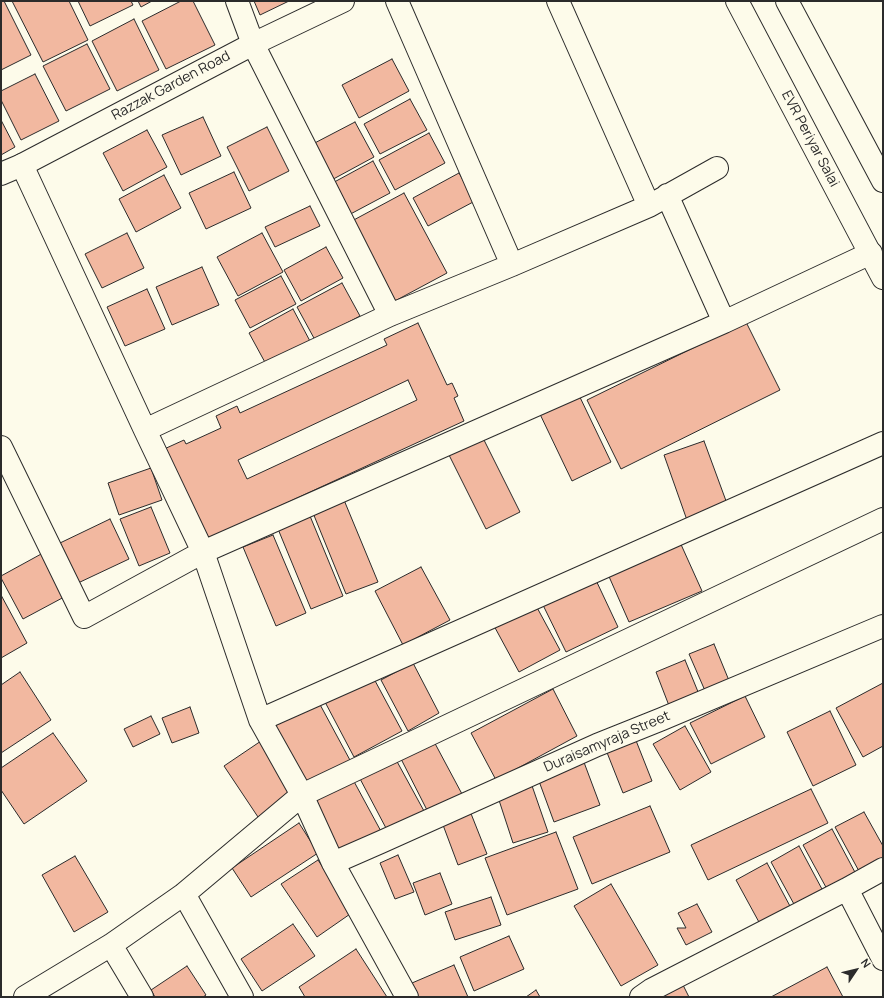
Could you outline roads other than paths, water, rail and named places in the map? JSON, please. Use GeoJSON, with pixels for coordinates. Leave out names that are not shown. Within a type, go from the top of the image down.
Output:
{"type":"FeatureCollection","features":[{"type":"Feature","properties":{"kind":"street"},"geometry":{"type":"LineString","coordinates":[[237,1],[253,44],[390,315]]}},
{"type":"Feature","properties":{"kind":"street","name":"Razzak Garden Road"},"geometry":{"type":"LineString","coordinates":[[1,174],[253,44],[343,1]]}},
{"type":"Feature","properties":{"kind":"street"},"geometry":{"type":"LineString","coordinates":[[397,1],[512,265]]}},
{"type":"Feature","properties":{"kind":"street"},"geometry":{"type":"LineString","coordinates":[[558,1],[658,200],[724,322]]}},
{"type":"Feature","properties":{"kind":"street","name":"EVR Periyar Salai"},"geometry":{"type":"LineString","coordinates":[[737,1],[883,278]]}},
{"type":"Feature","properties":{"kind":"street"},"geometry":{"type":"LineString","coordinates":[[787,1],[883,181]]}},
{"type":"Feature","properties":{"kind":"street"},"geometry":{"type":"LineString","coordinates":[[22,164],[203,552],[260,720],[302,796],[333,863],[408,997]]}},
{"type":"Feature","properties":{"kind":"street"},"geometry":{"type":"LineString","coordinates":[[145,430],[390,315],[512,265],[658,200],[717,168]]}},
{"type":"Feature","properties":{"kind":"street"},"geometry":{"type":"LineString","coordinates":[[1,447],[84,617],[203,552],[724,322],[871,253]]}},
{"type":"Feature","properties":{"kind":"street"},"geometry":{"type":"LineString","coordinates":[[260,720],[883,443]]}},
{"type":"Feature","properties":{"kind":"street"},"geometry":{"type":"LineString","coordinates":[[25,997],[111,945],[184,894],[302,796],[883,519]]}},
{"type":"Feature","properties":{"kind":"street","name":"Duraisamyraja Street"},"geometry":{"type":"LineString","coordinates":[[333,863],[597,745],[883,626]]}},
{"type":"Feature","properties":{"kind":"street"},"geometry":{"type":"LineString","coordinates":[[641,997],[883,869]]}},
{"type":"Feature","properties":{"kind":"street"},"geometry":{"type":"LineString","coordinates":[[847,889],[883,959]]}},
{"type":"Feature","properties":{"kind":"street"},"geometry":{"type":"LineString","coordinates":[[184,894],[242,997]]}},
{"type":"Feature","properties":{"kind":"street"},"geometry":{"type":"LineString","coordinates":[[111,945],[142,997]]}}]}
